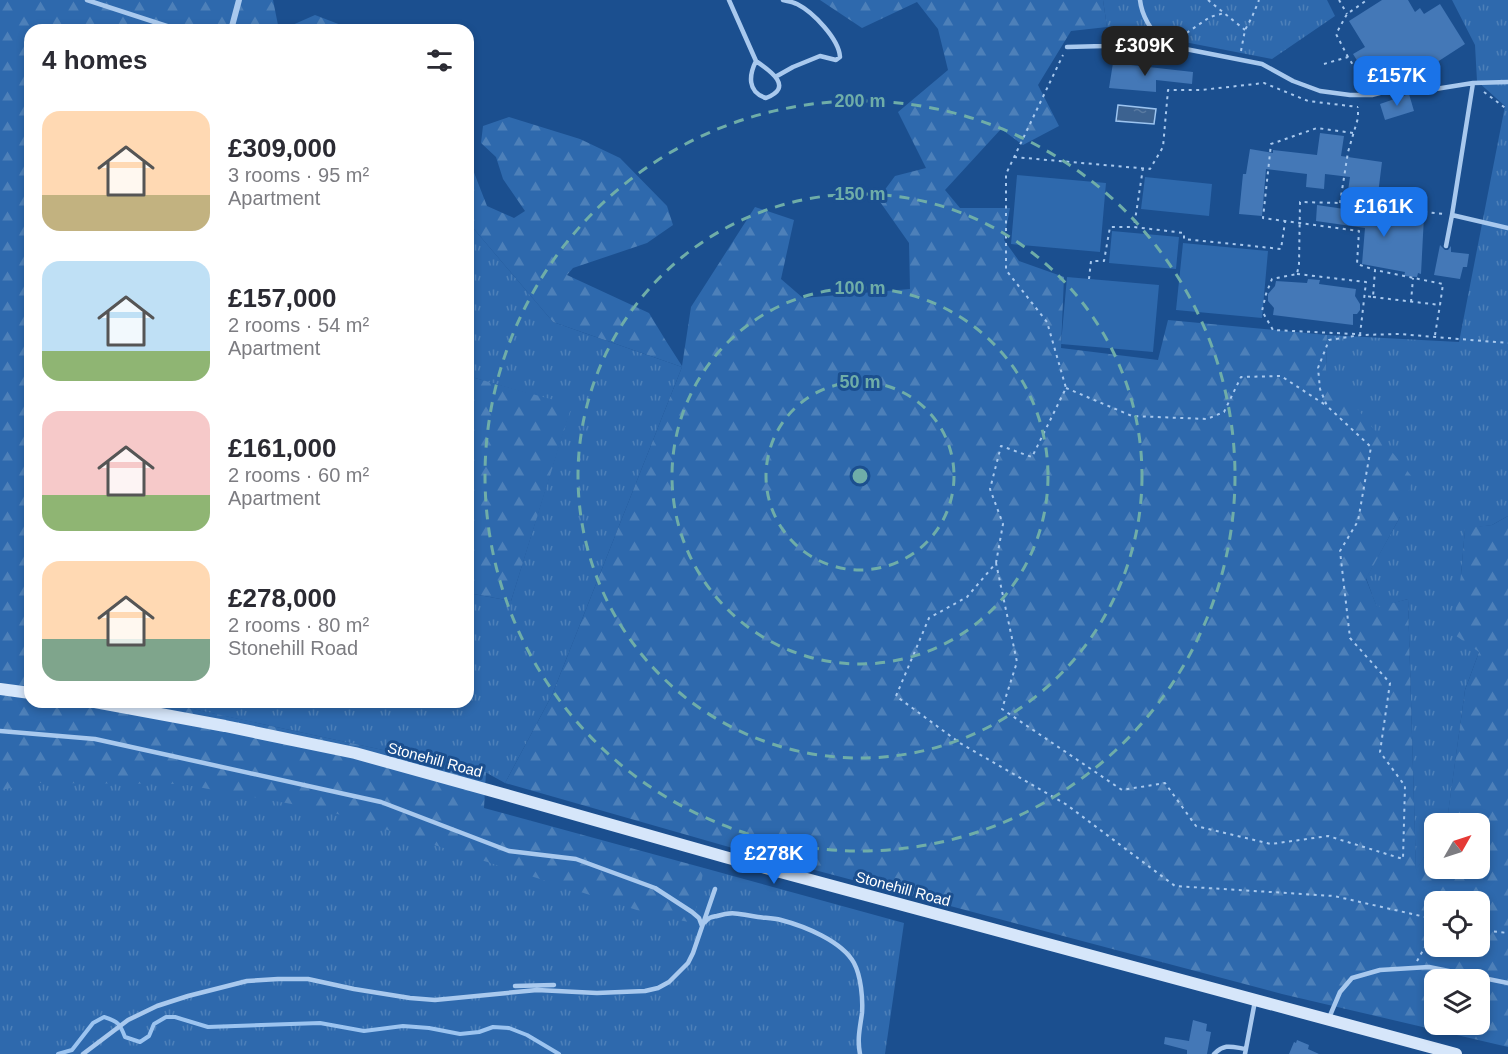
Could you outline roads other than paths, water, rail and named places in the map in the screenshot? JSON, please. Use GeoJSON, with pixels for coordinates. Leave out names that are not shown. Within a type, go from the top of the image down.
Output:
{"type":"FeatureCollection","features":[{"type":"Feature","properties":{"kind":"street"},"geometry":{"type":"LineString","coordinates":[[233,24],[240,0]]}},
{"type":"Feature","properties":{"kind":"street"},"geometry":{"type":"LineString","coordinates":[[0,689],[24,692]]}},
{"type":"Feature","properties":{"kind":"street","name":"Stonehill Road"},"geometry":{"type":"LineString","coordinates":[[128,708],[355,753],[725,857],[1456,1054]]}},
{"type":"Feature","properties":{"kind":"lane"},"geometry":{"type":"LineString","coordinates":[[87,0],[161,24]]}},
{"type":"Feature","properties":{"kind":"lane"},"geometry":{"type":"LineString","coordinates":[[729,0],[756,61],[777,76],[779,88],[766,98],[752,86],[750,79],[756,61]]}},
{"type":"Feature","properties":{"kind":"lane"},"geometry":{"type":"LineString","coordinates":[[777,76],[820,56],[836,60],[840,57],[840,51],[821,23],[797,4],[783,0]]}},
{"type":"Feature","properties":{"kind":"lane"},"geometry":{"type":"LineString","coordinates":[[1140,0],[1141,12],[1155,35],[1165,45]]}},
{"type":"Feature","properties":{"kind":"lane"},"geometry":{"type":"LineString","coordinates":[[1067,47],[1104,46],[1122,42],[1165,45],[1262,64],[1293,81],[1320,91],[1350,95],[1372,95],[1406,86],[1423,91],[1473,82],[1508,82]]}},
{"type":"Feature","properties":{"kind":"lane"},"geometry":{"type":"LineString","coordinates":[[1446,246],[1473,82]]}},
{"type":"Feature","properties":{"kind":"lane"},"geometry":{"type":"LineString","coordinates":[[1452,215],[1508,228]]}},
{"type":"Feature","properties":{"kind":"lane"},"geometry":{"type":"LineString","coordinates":[[0,731],[95,739],[381,802],[509,851],[576,859],[655,888],[692,912],[699,918],[702,926]]}},
{"type":"Feature","properties":{"kind":"lane"},"geometry":{"type":"LineString","coordinates":[[83,1054],[127,1021],[157,1006],[222,986],[247,981],[308,979],[354,989],[435,1000],[537,990],[597,993],[645,991],[658,988],[669,982],[688,963],[715,889]]}},
{"type":"Feature","properties":{"kind":"lane"},"geometry":{"type":"LineString","coordinates":[[702,926],[708,918],[732,912],[779,919],[818,934],[843,949],[855,964],[859,976],[862,1003],[858,1034],[860,1054]]}},
{"type":"Feature","properties":{"kind":"lane"},"geometry":{"type":"LineString","coordinates":[[1328,1020],[1340,992],[1353,978],[1380,970],[1429,967],[1508,983]]}},
{"type":"Feature","properties":{"kind":"lane"},"geometry":{"type":"LineString","coordinates":[[515,986],[555,985]]}},
{"type":"Feature","properties":{"kind":"lane"},"geometry":{"type":"LineString","coordinates":[[1214,1054],[1221,1048],[1229,1046],[1246,1052],[1256,1001]]}},
{"type":"Feature","properties":{"kind":"water"},"geometry":{"type":"Polygon","coordinates":[[[1118,105],[1156,109],[1154,124],[1116,121],[1118,105]]]}},
{"type":"Feature","properties":{"kind":"waterway"},"geometry":{"type":"LineString","coordinates":[[58,1054],[72,1050],[93,1023],[104,1017],[118,1024],[125,1037],[140,1042],[149,1036],[154,1024],[166,1017],[175,1017],[208,1027],[320,1023],[364,1031],[403,1026],[460,1034],[479,1032],[493,1027],[509,1028],[527,1035],[559,1054]]}}]}
